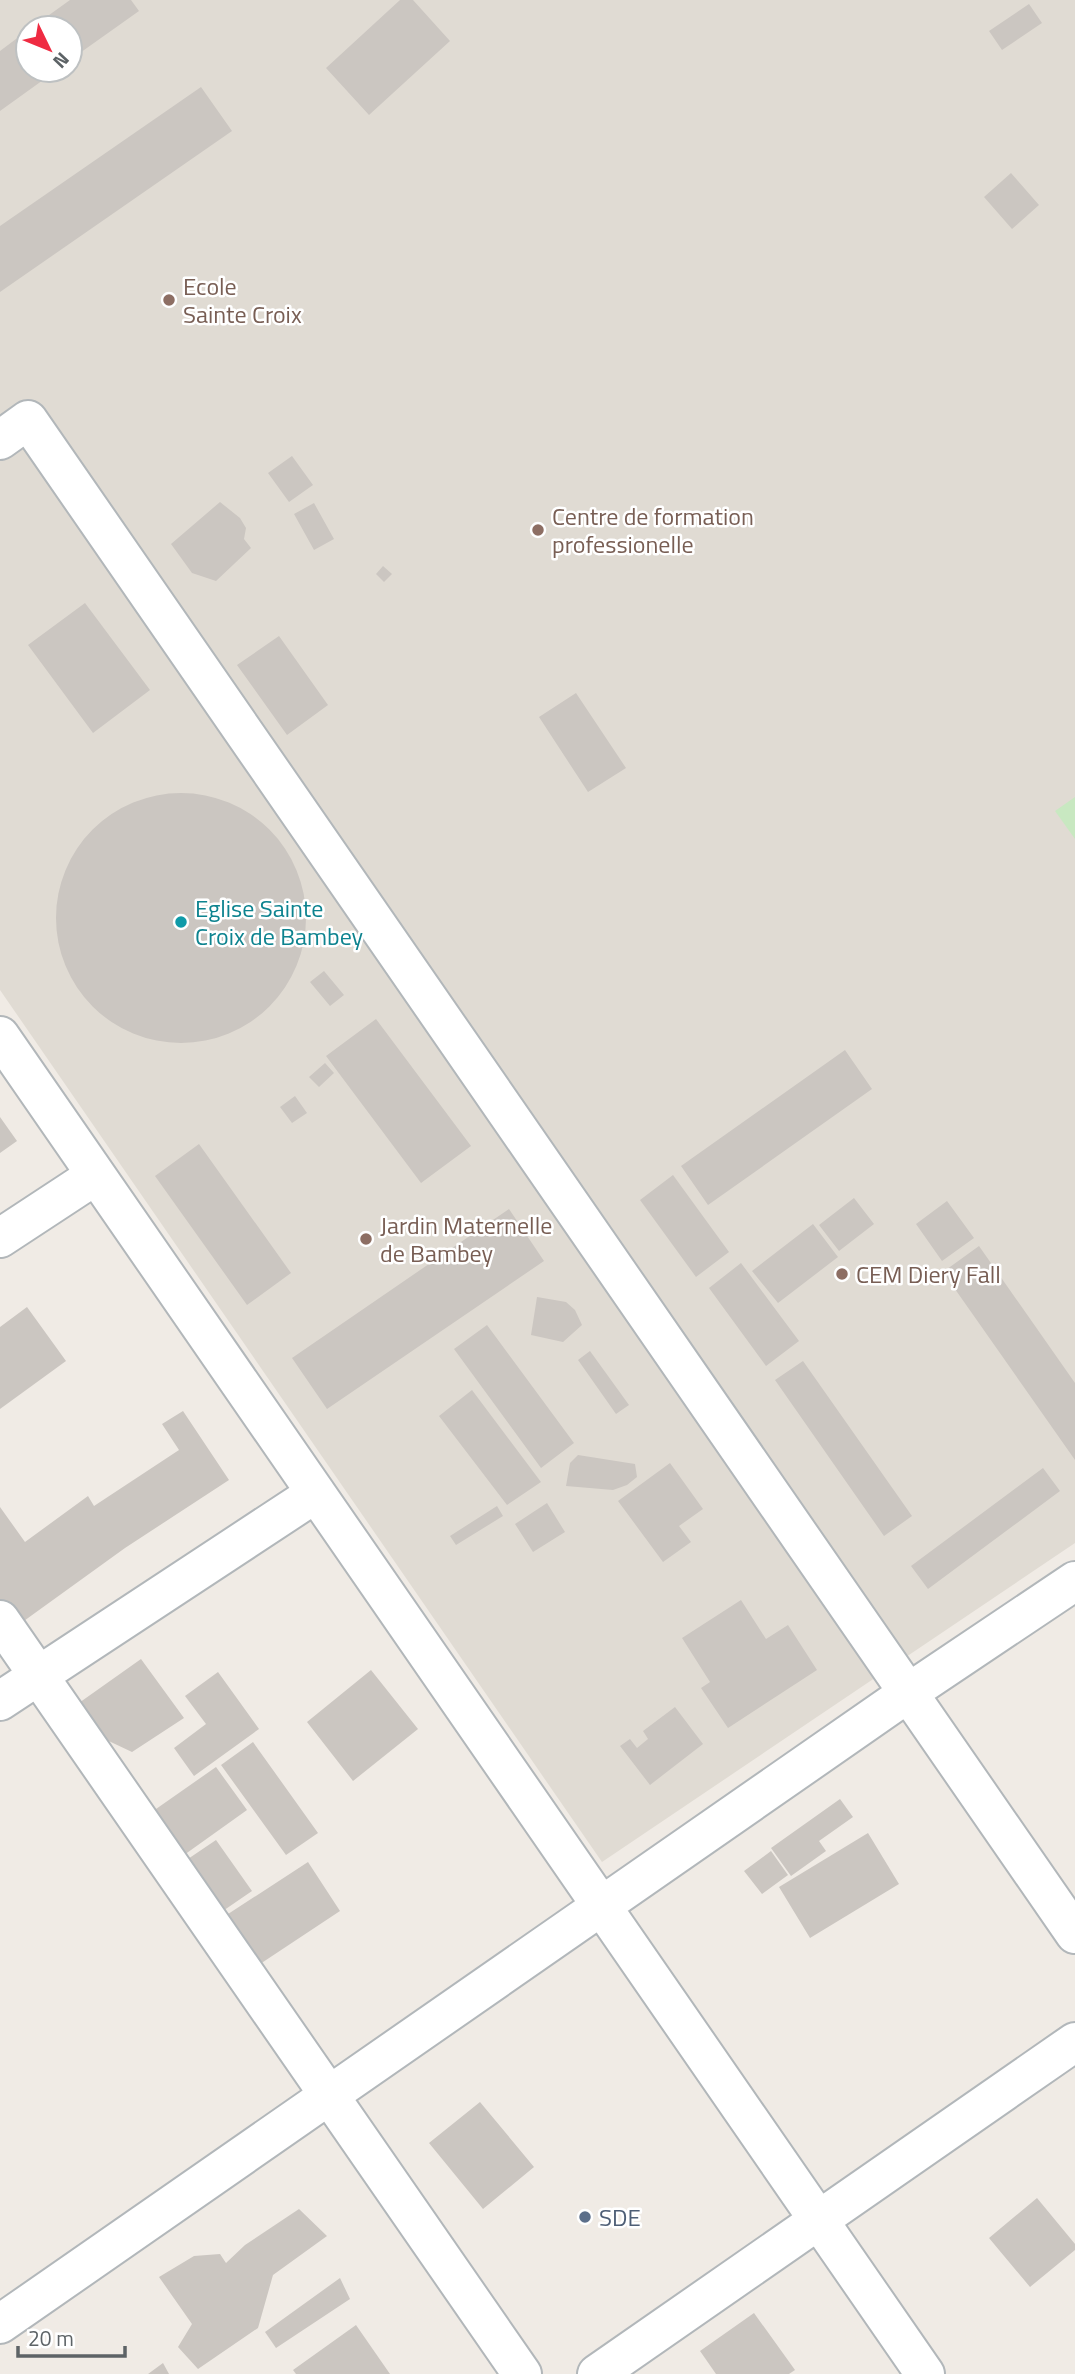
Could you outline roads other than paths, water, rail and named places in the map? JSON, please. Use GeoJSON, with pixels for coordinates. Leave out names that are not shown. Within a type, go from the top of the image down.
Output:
{"type":"FeatureCollection","features":[{"type":"Feature","properties":{"kind":"street"},"geometry":{"type":"LineString","coordinates":[[0,440],[28,420],[1075,1934]]}},
{"type":"Feature","properties":{"kind":"street"},"geometry":{"type":"LineString","coordinates":[[0,1036],[925,2374]]}},
{"type":"Feature","properties":{"kind":"street"},"geometry":{"type":"LineString","coordinates":[[0,1238],[96,1175]]}},
{"type":"Feature","properties":{"kind":"street"},"geometry":{"type":"LineString","coordinates":[[0,1701],[316,1493]]}},
{"type":"Feature","properties":{"kind":"street"},"geometry":{"type":"LineString","coordinates":[[0,2324],[908,1693],[1075,1581]]}},
{"type":"Feature","properties":{"kind":"street"},"geometry":{"type":"LineString","coordinates":[[0,1620],[522,2374]]}},
{"type":"Feature","properties":{"kind":"street"},"geometry":{"type":"LineString","coordinates":[[597,2374],[1075,2042]]}},
{"type":"Feature","properties":{"kind":"place","name":"Ecole Sainte Croix"},"geometry":{"type":"Point","coordinates":[169,300]}},
{"type":"Feature","properties":{"kind":"place","name":"Centre de formation professionelle"},"geometry":{"type":"Point","coordinates":[538,530]}},
{"type":"Feature","properties":{"kind":"place","name":"Eglise Sainte Croix de Bambey"},"geometry":{"type":"Point","coordinates":[181,922]}},
{"type":"Feature","properties":{"kind":"place","name":"Jardin Maternelle de Bambey"},"geometry":{"type":"Point","coordinates":[366,1239]}},
{"type":"Feature","properties":{"kind":"place","name":"CEM Diery Fall"},"geometry":{"type":"Point","coordinates":[842,1274]}},
{"type":"Feature","properties":{"kind":"place","name":"SDE"},"geometry":{"type":"Point","coordinates":[585,2217]}}]}
